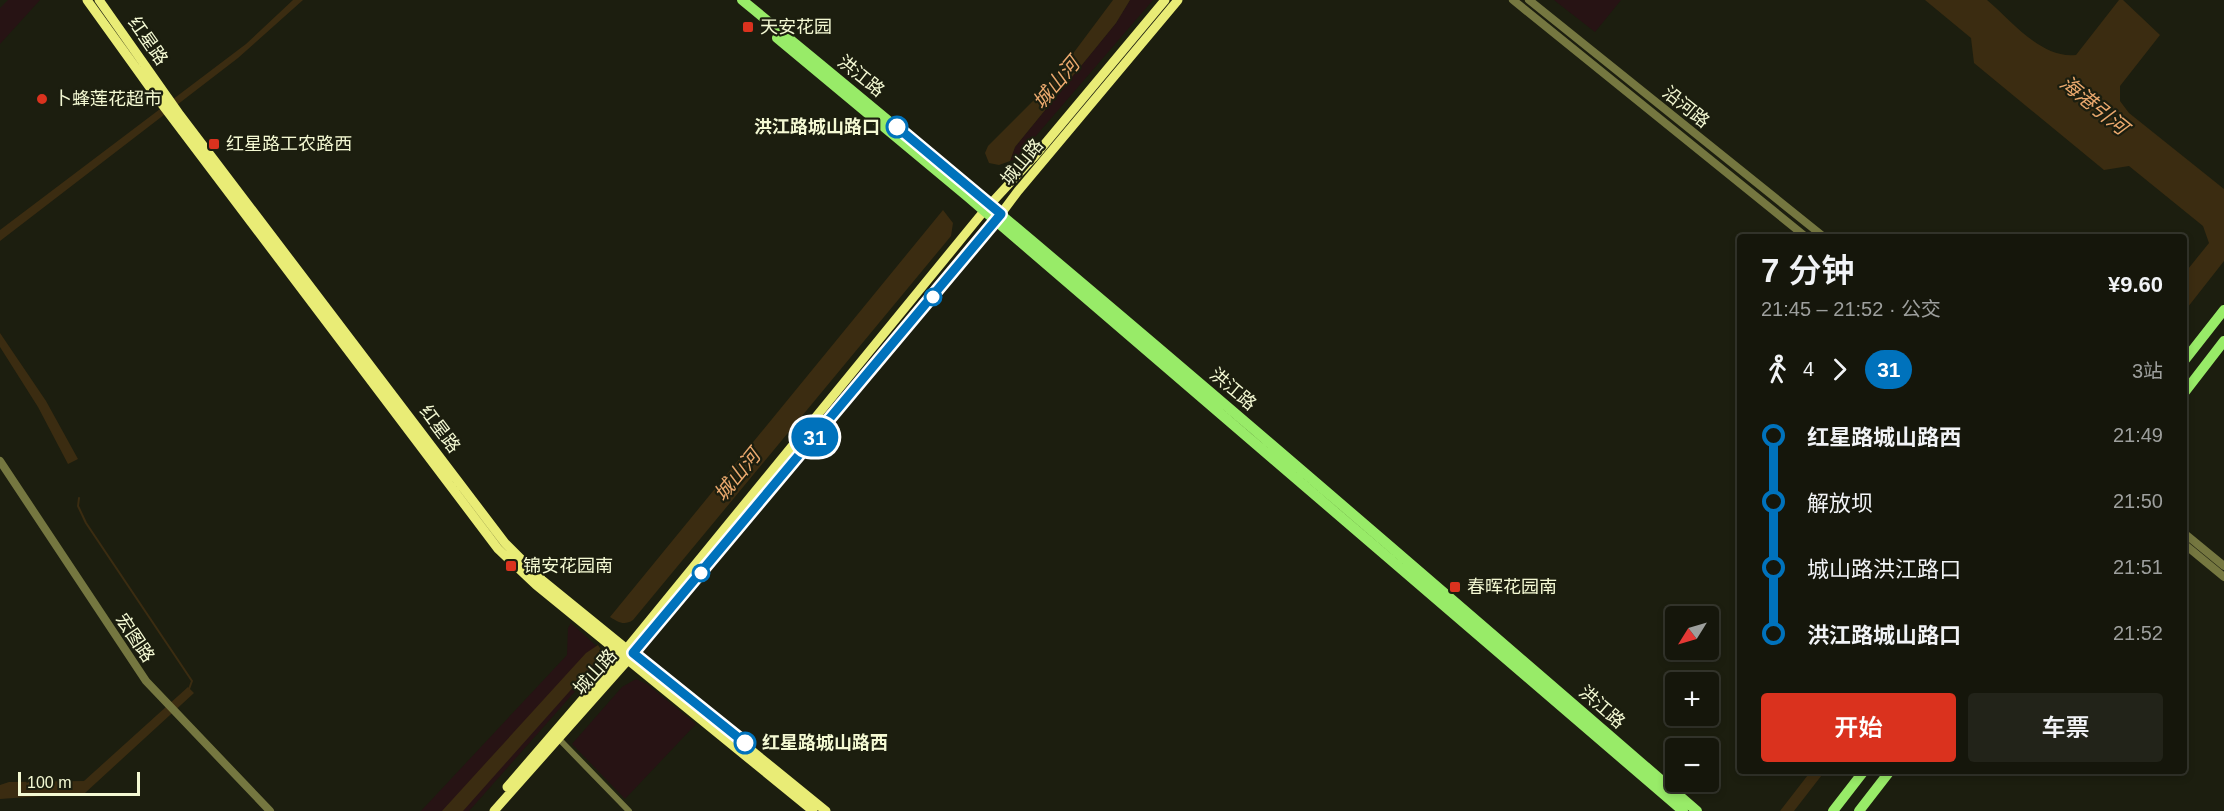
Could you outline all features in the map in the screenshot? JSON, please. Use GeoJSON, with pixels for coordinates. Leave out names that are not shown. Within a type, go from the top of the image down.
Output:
{"type":"FeatureCollection","features":[{"type":"Feature","properties":{"kind":"main road","name":"红星路"},"geometry":{"type":"LineString","coordinates":[[87,0],[505,543],[542,579],[628,654],[813,811]]}},
{"type":"Feature","properties":{"kind":"main road","name":"红星路"},"geometry":{"type":"LineString","coordinates":[[99,0],[164,100]]}},
{"type":"Feature","properties":{"kind":"main road","name":"洪江路"},"geometry":{"type":"LineString","coordinates":[[731,0],[987,208]]}},
{"type":"Feature","properties":{"kind":"main road","name":"洪江路"},"geometry":{"type":"LineString","coordinates":[[742,0],[987,208],[1683,811]]}},
{"type":"Feature","properties":{"kind":"main road","name":"城山路"},"geometry":{"type":"LineString","coordinates":[[486,811],[628,654],[987,208],[1033,158],[1165,0]]}},
{"type":"Feature","properties":{"kind":"main road","name":"城山路"},"geometry":{"type":"LineString","coordinates":[[494,811],[998,218],[1178,0]]}},
{"type":"Feature","properties":{"kind":"main road","name":"洪江路"},"geometry":{"type":"LineString","coordinates":[[998,218],[1292,460],[1697,811]]}},
{"type":"Feature","properties":{"kind":"main road"},"geometry":{"type":"LineString","coordinates":[[2187,357],[2224,309]]}},
{"type":"Feature","properties":{"kind":"main road"},"geometry":{"type":"LineString","coordinates":[[2187,389],[2224,341]]}},
{"type":"Feature","properties":{"kind":"main road","name":"红星路"},"geometry":{"type":"LineString","coordinates":[[628,654],[826,811]]}},
{"type":"Feature","properties":{"kind":"main road"},"geometry":{"type":"LineString","coordinates":[[1833,811],[1862,774]]}},
{"type":"Feature","properties":{"kind":"main road"},"geometry":{"type":"LineString","coordinates":[[1859,811],[1888,774]]}},
{"type":"Feature","properties":{"kind":"street","name":"沿河路"},"geometry":{"type":"LineString","coordinates":[[1514,0],[1802,234]]}},
{"type":"Feature","properties":{"kind":"street","name":"沿河路"},"geometry":{"type":"LineString","coordinates":[[1529,0],[1820,234]]}},
{"type":"Feature","properties":{"kind":"street","name":"宏图路"},"geometry":{"type":"LineString","coordinates":[[0,461],[146,681],[270,811]]}},
{"type":"Feature","properties":{"kind":"street"},"geometry":{"type":"LineString","coordinates":[[2187,535],[2224,566]]}},
{"type":"Feature","properties":{"kind":"street"},"geometry":{"type":"LineString","coordinates":[[2187,546],[2224,577]]}},
{"type":"Feature","properties":{"kind":"street"},"geometry":{"type":"LineString","coordinates":[[558,738],[629,811]]}},
{"type":"Feature","properties":{"kind":"shaded area"},"geometry":{"type":"Polygon","coordinates":[[[8,0],[40,0],[0,44],[0,8],[8,0]]]}},
{"type":"Feature","properties":{"kind":"shaded area"},"geometry":{"type":"Polygon","coordinates":[[[1130,0],[1153,0],[1016,159],[1010,161],[1015,147],[1116,23],[1130,0]]]}},
{"type":"Feature","properties":{"kind":"shaded area"},"geometry":{"type":"Polygon","coordinates":[[[1554,0],[1621,0],[1595,32],[1554,0]]]}},
{"type":"Feature","properties":{"kind":"shaded area"},"geometry":{"type":"Polygon","coordinates":[[[571,623],[602,651],[594,670],[469,811],[421,811],[567,655],[568,628],[571,623]]]}},
{"type":"Feature","properties":{"kind":"shaded area"},"geometry":{"type":"Polygon","coordinates":[[[636,679],[647,684],[696,724],[625,799],[572,744],[622,687],[636,679]]]}},
{"type":"Feature","properties":{"kind":"water"},"geometry":{"type":"Polygon","coordinates":[[[293,0],[303,0],[238,58],[0,241],[0,230],[246,44],[293,0]]]}},
{"type":"Feature","properties":{"kind":"water","name":"城山河"},"geometry":{"type":"Polygon","coordinates":[[[1113,0],[1130,0],[1116,23],[1015,147],[1010,161],[999,165],[989,163],[985,153],[988,146],[1051,83],[1113,0]]]}},
{"type":"Feature","properties":{"kind":"water","name":"海港引河"},"geometry":{"type":"Polygon","coordinates":[[[1925,0],[1987,0],[2039,45],[2063,55],[2076,55],[2119,0],[2123,0],[2160,35],[2120,86],[2120,101],[2129,113],[2224,189],[2224,261],[2187,308],[2187,270],[2209,243],[2203,226],[2129,166],[2104,170],[1974,63],[1971,38],[1925,0]]]}},
{"type":"Feature","properties":{"kind":"water","name":"城山河"},"geometry":{"type":"Polygon","coordinates":[[[943,210],[953,223],[951,236],[633,620],[624,623],[610,617],[943,210]]]}},
{"type":"Feature","properties":{"kind":"water"},"geometry":{"type":"Polygon","coordinates":[[[0,333],[46,401],[78,459],[68,464],[38,407],[0,347],[0,333]]]}},
{"type":"Feature","properties":{"kind":"water"},"geometry":{"type":"Polygon","coordinates":[[[598,645],[602,651],[601,656],[463,811],[442,811],[586,653],[598,645]]]}},
{"type":"Feature","properties":{"kind":"water"},"geometry":{"type":"Polygon","coordinates":[[[188,687],[194,693],[85,793],[0,799],[0,785],[9,782],[84,781],[188,687]]]}},
{"type":"Feature","properties":{"kind":"water"},"geometry":{"type":"Polygon","coordinates":[[[1809,774],[1823,774],[1794,811],[1780,811],[1809,774]]]}},
{"type":"Feature","properties":{"kind":"waterway"},"geometry":{"type":"LineString","coordinates":[[79,498],[78,506],[86,523],[192,681],[189,689]]}},
{"type":"Feature","properties":{"kind":"bus line","name":"31"},"geometry":{"type":"LineString","coordinates":[[745,743],[633,653],[980,242],[1001,214],[897,127]]}},
{"type":"Feature","properties":{"kind":"place","name":"天安花园"},"geometry":{"type":"Point","coordinates":[748,27]}},
{"type":"Feature","properties":{"kind":"place","name":"卜蜂莲花超市"},"geometry":{"type":"Point","coordinates":[42,99]}},
{"type":"Feature","properties":{"kind":"place","name":"洪江路城山路口"},"geometry":{"type":"Point","coordinates":[897,127]}},
{"type":"Feature","properties":{"kind":"place","name":"红星路工农路西"},"geometry":{"type":"Point","coordinates":[214,144]}},
{"type":"Feature","properties":{"kind":"place","name":"锦安花园南"},"geometry":{"type":"Point","coordinates":[511,566]}},
{"type":"Feature","properties":{"kind":"place","name":"春晖花园南"},"geometry":{"type":"Point","coordinates":[1455,587]}},
{"type":"Feature","properties":{"kind":"place","name":"红星路城山路西"},"geometry":{"type":"Point","coordinates":[745,743]}}]}
